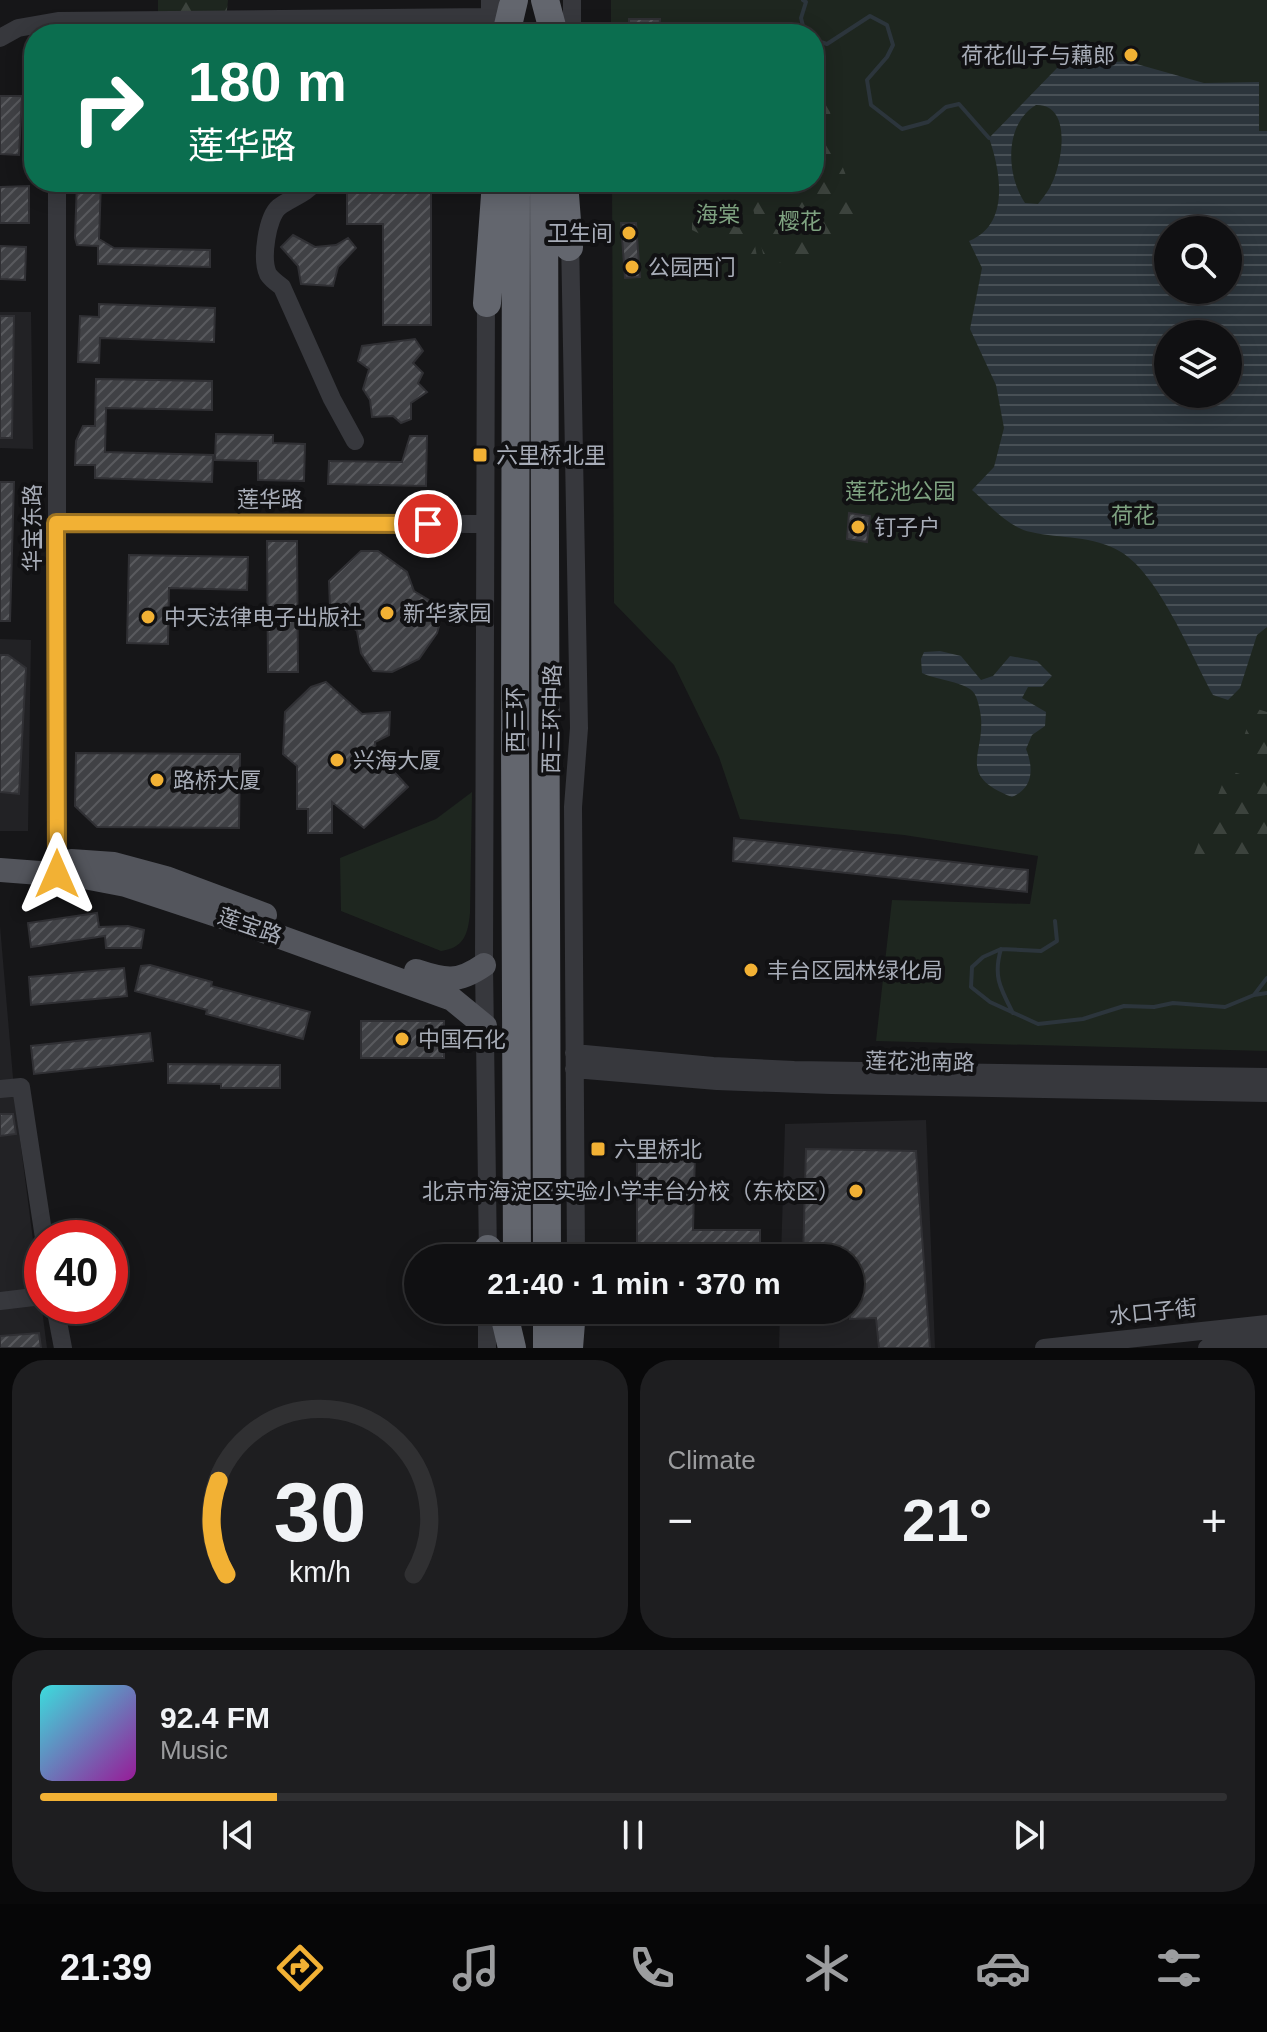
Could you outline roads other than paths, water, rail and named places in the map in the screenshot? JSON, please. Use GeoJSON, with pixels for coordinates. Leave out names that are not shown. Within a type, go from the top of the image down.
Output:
{"type":"FeatureCollection","features":[{"type":"Feature","properties":{"kind":"highway"},"geometry":{"type":"LineString","coordinates":[[494,21],[515,0]]}},
{"type":"Feature","properties":{"kind":"highway"},"geometry":{"type":"LineString","coordinates":[[515,0],[516,24]]}},
{"type":"Feature","properties":{"kind":"highway"},"geometry":{"type":"LineString","coordinates":[[543,24],[544,0]]}},
{"type":"Feature","properties":{"kind":"highway"},"geometry":{"type":"LineString","coordinates":[[544,0],[551,24]]}},
{"type":"Feature","properties":{"kind":"highway"},"geometry":{"type":"LineString","coordinates":[[487,303],[495,192]]}},
{"type":"Feature","properties":{"kind":"highway","name":"西三环"},"geometry":{"type":"LineString","coordinates":[[516,192],[517,1244]]}},
{"type":"Feature","properties":{"kind":"highway","name":"西三环"},"geometry":{"type":"LineString","coordinates":[[544,192],[547,1244]]}},
{"type":"Feature","properties":{"kind":"highway"},"geometry":{"type":"LineString","coordinates":[[565,192],[569,247]]}},
{"type":"Feature","properties":{"kind":"highway"},"geometry":{"type":"LineString","coordinates":[[507,1324],[515,1348]]}},
{"type":"Feature","properties":{"kind":"highway"},"geometry":{"type":"LineString","coordinates":[[515,1348],[517,1324]]}},
{"type":"Feature","properties":{"kind":"highway"},"geometry":{"type":"LineString","coordinates":[[547,1324],[547,1348]]}},
{"type":"Feature","properties":{"kind":"highway"},"geometry":{"type":"LineString","coordinates":[[569,1348],[573,1324]]}},
{"type":"Feature","properties":{"kind":"main road","name":"莲宝路"},"geometry":{"type":"LineString","coordinates":[[0,856],[126,885],[344,959],[452,999],[485,1026]]}},
{"type":"Feature","properties":{"kind":"main road","name":"莲宝路"},"geometry":{"type":"LineString","coordinates":[[0,870],[114,864],[166,878],[421,973],[442,978],[466,978],[484,965]]}},
{"type":"Feature","properties":{"kind":"street"},"geometry":{"type":"LineString","coordinates":[[572,0],[572,24]]}},
{"type":"Feature","properties":{"kind":"street"},"geometry":{"type":"LineString","coordinates":[[400,24],[494,21]]}},
{"type":"Feature","properties":{"kind":"street"},"geometry":{"type":"LineString","coordinates":[[0,38],[24,28]]}},
{"type":"Feature","properties":{"kind":"street","name":"华宝东路"},"geometry":{"type":"LineString","coordinates":[[57,192],[57,867]]}},
{"type":"Feature","properties":{"kind":"street"},"geometry":{"type":"LineString","coordinates":[[305,192],[278,208],[269,218],[268,274],[282,287],[337,410],[355,441]]}},
{"type":"Feature","properties":{"kind":"street"},"geometry":{"type":"LineString","coordinates":[[484,192],[482,242],[487,303],[484,965],[489,1244]]}},
{"type":"Feature","properties":{"kind":"street","name":"西三环中路"},"geometry":{"type":"LineString","coordinates":[[572,192],[569,247],[579,728],[573,807],[576,1244]]}},
{"type":"Feature","properties":{"kind":"street","name":"莲华路"},"geometry":{"type":"LineString","coordinates":[[56,523],[485,524]]}},
{"type":"Feature","properties":{"kind":"street","name":"莲花池南路"},"geometry":{"type":"LineString","coordinates":[[574,1061],[770,1069],[1267,1077]]}},
{"type":"Feature","properties":{"kind":"street","name":"莲花池南路"},"geometry":{"type":"LineString","coordinates":[[574,1061],[717,1081],[1267,1093]]}},
{"type":"Feature","properties":{"kind":"street"},"geometry":{"type":"LineString","coordinates":[[0,1089],[21,1087],[41,1220]]}},
{"type":"Feature","properties":{"kind":"street"},"geometry":{"type":"LineString","coordinates":[[0,1301],[24,1298]]}},
{"type":"Feature","properties":{"kind":"street"},"geometry":{"type":"LineString","coordinates":[[58,1324],[63,1348]]}},
{"type":"Feature","properties":{"kind":"street"},"geometry":{"type":"LineString","coordinates":[[487,1324],[487,1348]]}},
{"type":"Feature","properties":{"kind":"street"},"geometry":{"type":"LineString","coordinates":[[576,1324],[578,1348]]}},
{"type":"Feature","properties":{"kind":"street","name":"水口子街"},"geometry":{"type":"LineString","coordinates":[[1044,1348],[1267,1324]]}},
{"type":"Feature","properties":{"kind":"street","name":"水口子街"},"geometry":{"type":"LineString","coordinates":[[1207,1348],[1267,1341]]}},
{"type":"Feature","properties":{"kind":"waterway"},"geometry":{"type":"LineString","coordinates":[[802,24],[801,18],[806,2],[803,0]]}},
{"type":"Feature","properties":{"kind":"waterway"},"geometry":{"type":"LineString","coordinates":[[824,43],[870,16],[887,25],[893,45],[867,80],[871,105],[902,129],[928,122],[946,107],[959,104],[989,138]]}},
{"type":"Feature","properties":{"kind":"waterway"},"geometry":{"type":"LineString","coordinates":[[1055,921],[1057,941],[1041,951],[1001,949],[983,957],[972,967],[971,987],[990,1002],[1038,1024],[1083,1019],[1124,1006],[1154,1007],[1173,1003],[1225,1007],[1254,995],[1267,978]]}},
{"type":"Feature","properties":{"kind":"waterway"},"geometry":{"type":"LineString","coordinates":[[1001,949],[999,982],[1013,1013]]}},
{"type":"Feature","properties":{"kind":"waterway"},"geometry":{"type":"LineString","coordinates":[[1254,995],[1267,993]]}},
{"type":"Feature","properties":{"kind":"place","name":"荷花仙子与藕郎"},"geometry":{"type":"Point","coordinates":[1131,55]}},
{"type":"Feature","properties":{"kind":"place","name":"卫生间"},"geometry":{"type":"Point","coordinates":[629,233]}},
{"type":"Feature","properties":{"kind":"place","name":"公园西门"},"geometry":{"type":"Point","coordinates":[632,267]}},
{"type":"Feature","properties":{"kind":"place","name":"六里桥北里"},"geometry":{"type":"Point","coordinates":[480,455]}},
{"type":"Feature","properties":{"kind":"place","name":"钉子户"},"geometry":{"type":"Point","coordinates":[858,527]}},
{"type":"Feature","properties":{"kind":"place","name":"新华家园"},"geometry":{"type":"Point","coordinates":[387,613]}},
{"type":"Feature","properties":{"kind":"place","name":"中天法律电子出版社"},"geometry":{"type":"Point","coordinates":[148,617]}},
{"type":"Feature","properties":{"kind":"place","name":"兴海大厦"},"geometry":{"type":"Point","coordinates":[337,760]}},
{"type":"Feature","properties":{"kind":"place","name":"路桥大厦"},"geometry":{"type":"Point","coordinates":[157,780]}},
{"type":"Feature","properties":{"kind":"place","name":"丰台区园林绿化局"},"geometry":{"type":"Point","coordinates":[751,970]}},
{"type":"Feature","properties":{"kind":"place","name":"中国石化"},"geometry":{"type":"Point","coordinates":[402,1039]}},
{"type":"Feature","properties":{"kind":"place","name":"六里桥北"},"geometry":{"type":"Point","coordinates":[598,1149]}},
{"type":"Feature","properties":{"kind":"place","name":"北京市海淀区实验小学丰台分校（东校区）"},"geometry":{"type":"Point","coordinates":[856,1191]}},
{"type":"Feature","properties":{"kind":"park label","name":"海棠"},"geometry":{"type":"Point","coordinates":[718,214]}},
{"type":"Feature","properties":{"kind":"park label","name":"樱花"},"geometry":{"type":"Point","coordinates":[800,221]}},
{"type":"Feature","properties":{"kind":"park label","name":"莲花池公园"},"geometry":{"type":"Point","coordinates":[900,491]}},
{"type":"Feature","properties":{"kind":"park label","name":"荷花"},"geometry":{"type":"Point","coordinates":[1133,515]}}]}
